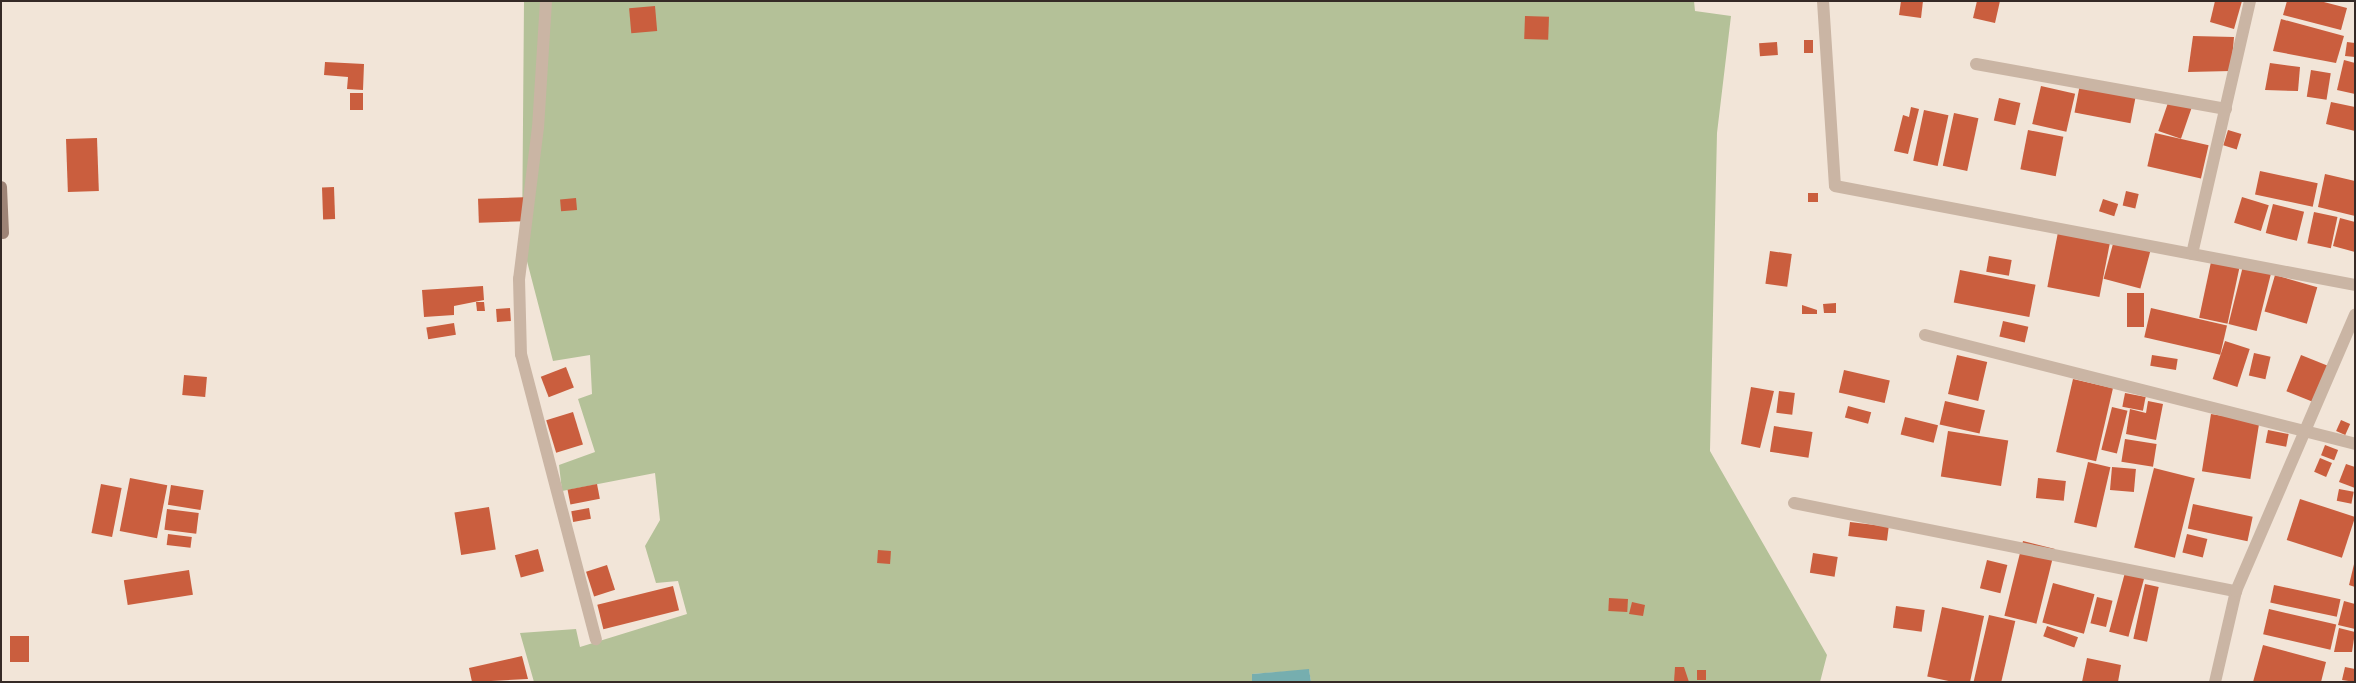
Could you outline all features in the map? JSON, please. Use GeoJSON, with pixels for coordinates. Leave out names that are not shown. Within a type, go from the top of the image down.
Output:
{"type":"FeatureCollection","features":[{"type":"Feature","properties":{"kind":"street"},"geometry":{"type":"LineString","coordinates":[[546,1],[538,127],[519,279],[522,354],[596,639]]}},
{"type":"Feature","properties":{"kind":"street"},"geometry":{"type":"LineString","coordinates":[[1823,1],[1835,186],[2355,285]]}},
{"type":"Feature","properties":{"kind":"street"},"geometry":{"type":"LineString","coordinates":[[2192,254],[2250,1]]}},
{"type":"Feature","properties":{"kind":"street"},"geometry":{"type":"LineString","coordinates":[[1976,64],[2226,109]]}},
{"type":"Feature","properties":{"kind":"street"},"geometry":{"type":"LineString","coordinates":[[1,187],[3,233]]}},
{"type":"Feature","properties":{"kind":"street"},"geometry":{"type":"LineString","coordinates":[[2216,682],[2236,591],[2355,315]]}},
{"type":"Feature","properties":{"kind":"street"},"geometry":{"type":"LineString","coordinates":[[1925,335],[2306,429],[2355,444]]}},
{"type":"Feature","properties":{"kind":"street"},"geometry":{"type":"LineString","coordinates":[[1794,503],[2236,591]]}},
{"type":"Feature","properties":{"kind":"green space"},"geometry":{"type":"Polygon","coordinates":[[[524,1],[1694,1],[1695,11],[1731,16],[1717,133],[1710,451],[1827,655],[1820,682],[1311,682],[1309,670],[1252,674],[1252,682],[534,682],[520,633],[576,629],[580,647],[687,614],[678,581],[656,583],[645,546],[660,520],[655,473],[562,491],[559,465],[595,452],[578,399],[592,394],[590,355],[553,361],[522,242],[524,1]]]}},
{"type":"Feature","properties":{"kind":"water"},"geometry":{"type":"Polygon","coordinates":[[[1309,669],[1311,682],[1252,682],[1252,674],[1309,669]]]}},
{"type":"Feature","properties":{"kind":"building"},"geometry":{"type":"Polygon","coordinates":[[[1901,1],[1923,1],[1921,18],[1899,15],[1901,1]]]}},
{"type":"Feature","properties":{"kind":"building"},"geometry":{"type":"Polygon","coordinates":[[[1977,1],[2000,1],[1995,23],[1973,18],[1977,1]]]}},
{"type":"Feature","properties":{"kind":"building"},"geometry":{"type":"Polygon","coordinates":[[[2215,1],[2242,1],[2234,29],[2210,22],[2215,1]]]}},
{"type":"Feature","properties":{"kind":"building"},"geometry":{"type":"Polygon","coordinates":[[[2287,1],[2320,1],[2347,8],[2341,30],[2283,15],[2287,1]]]}},
{"type":"Feature","properties":{"kind":"building"},"geometry":{"type":"Polygon","coordinates":[[[655,6],[657,31],[631,33],[629,8],[655,6]]]}},
{"type":"Feature","properties":{"kind":"building"},"geometry":{"type":"Polygon","coordinates":[[[1525,16],[1549,17],[1548,40],[1524,39],[1525,16]]]}},
{"type":"Feature","properties":{"kind":"building"},"geometry":{"type":"Polygon","coordinates":[[[2281,19],[2344,36],[2336,63],[2273,51],[2281,19]]]}},
{"type":"Feature","properties":{"kind":"building"},"geometry":{"type":"Polygon","coordinates":[[[2193,36],[2234,37],[2231,71],[2188,72],[2193,36]]]}},
{"type":"Feature","properties":{"kind":"building"},"geometry":{"type":"Polygon","coordinates":[[[1804,40],[1813,40],[1813,53],[1804,53],[1804,40]]]}},
{"type":"Feature","properties":{"kind":"building"},"geometry":{"type":"Polygon","coordinates":[[[1777,42],[1778,55],[1760,56],[1759,43],[1777,42]]]}},
{"type":"Feature","properties":{"kind":"building"},"geometry":{"type":"Polygon","coordinates":[[[2347,42],[2355,43],[2355,57],[2345,56],[2347,42]]]}},
{"type":"Feature","properties":{"kind":"building"},"geometry":{"type":"Polygon","coordinates":[[[2344,60],[2355,63],[2355,94],[2337,90],[2344,60]]]}},
{"type":"Feature","properties":{"kind":"building"},"geometry":{"type":"Polygon","coordinates":[[[325,62],[364,64],[363,90],[347,89],[348,77],[324,75],[325,62]]]}},
{"type":"Feature","properties":{"kind":"building"},"geometry":{"type":"Polygon","coordinates":[[[2270,63],[2300,67],[2298,91],[2265,90],[2270,63]]]}},
{"type":"Feature","properties":{"kind":"building"},"geometry":{"type":"Polygon","coordinates":[[[2311,70],[2331,73],[2327,100],[2307,97],[2311,70]]]}},
{"type":"Feature","properties":{"kind":"building"},"geometry":{"type":"Polygon","coordinates":[[[2081,79],[2137,90],[2130,123],[2075,112],[2081,79]]]}},
{"type":"Feature","properties":{"kind":"building"},"geometry":{"type":"Polygon","coordinates":[[[2041,86],[2075,94],[2066,132],[2032,124],[2041,86]]]}},
{"type":"Feature","properties":{"kind":"building"},"geometry":{"type":"Polygon","coordinates":[[[350,93],[363,93],[363,110],[350,110],[350,93]]]}},
{"type":"Feature","properties":{"kind":"building"},"geometry":{"type":"Polygon","coordinates":[[[2170,97],[2193,105],[2181,139],[2158,131],[2170,97]]]}},
{"type":"Feature","properties":{"kind":"building"},"geometry":{"type":"Polygon","coordinates":[[[1999,98],[2020,103],[2015,125],[1994,120],[1999,98]]]}},
{"type":"Feature","properties":{"kind":"building"},"geometry":{"type":"Polygon","coordinates":[[[2331,102],[2355,107],[2355,131],[2326,124],[2331,102]]]}},
{"type":"Feature","properties":{"kind":"building"},"geometry":{"type":"Polygon","coordinates":[[[1911,107],[1919,109],[1908,154],[1894,151],[1903,115],[1909,117],[1911,107]]]}},
{"type":"Feature","properties":{"kind":"building"},"geometry":{"type":"Polygon","coordinates":[[[1924,110],[1948,115],[1938,166],[1913,161],[1924,110]]]}},
{"type":"Feature","properties":{"kind":"building"},"geometry":{"type":"Polygon","coordinates":[[[1954,113],[1978,118],[1967,171],[1943,166],[1954,113]]]}},
{"type":"Feature","properties":{"kind":"building"},"geometry":{"type":"Polygon","coordinates":[[[2028,130],[2063,137],[2056,176],[2020,169],[2028,130]]]}},
{"type":"Feature","properties":{"kind":"building"},"geometry":{"type":"Polygon","coordinates":[[[2228,130],[2241,134],[2237,149],[2223,145],[2228,130]]]}},
{"type":"Feature","properties":{"kind":"building"},"geometry":{"type":"Polygon","coordinates":[[[2155,133],[2209,145],[2201,179],[2147,166],[2155,133]]]}},
{"type":"Feature","properties":{"kind":"building"},"geometry":{"type":"Polygon","coordinates":[[[97,138],[99,191],[68,192],[66,139],[97,138]]]}},
{"type":"Feature","properties":{"kind":"building"},"geometry":{"type":"Polygon","coordinates":[[[2260,171],[2318,183],[2313,207],[2255,194],[2260,171]]]}},
{"type":"Feature","properties":{"kind":"building"},"geometry":{"type":"Polygon","coordinates":[[[2325,174],[2355,181],[2355,216],[2318,207],[2325,174]]]}},
{"type":"Feature","properties":{"kind":"building"},"geometry":{"type":"Polygon","coordinates":[[[322,187],[334,187],[335,219],[323,219],[322,187]]]}},
{"type":"Feature","properties":{"kind":"building"},"geometry":{"type":"Polygon","coordinates":[[[2126,191],[2139,194],[2135,209],[2123,206],[2126,191]]]}},
{"type":"Feature","properties":{"kind":"building"},"geometry":{"type":"Polygon","coordinates":[[[1808,193],[1818,193],[1818,202],[1808,202],[1808,193]]]}},
{"type":"Feature","properties":{"kind":"building"},"geometry":{"type":"Polygon","coordinates":[[[531,197],[532,221],[479,223],[478,199],[531,197]]]}},
{"type":"Feature","properties":{"kind":"building"},"geometry":{"type":"Polygon","coordinates":[[[2242,197],[2269,205],[2261,231],[2234,223],[2242,197]]]}},
{"type":"Feature","properties":{"kind":"building"},"geometry":{"type":"Polygon","coordinates":[[[576,198],[577,210],[561,211],[560,199],[576,198]]]}},
{"type":"Feature","properties":{"kind":"building"},"geometry":{"type":"Polygon","coordinates":[[[2103,199],[2118,204],[2114,216],[2099,211],[2103,199]]]}},
{"type":"Feature","properties":{"kind":"building"},"geometry":{"type":"Polygon","coordinates":[[[2273,204],[2304,212],[2297,241],[2266,233],[2273,204]]]}},
{"type":"Feature","properties":{"kind":"building"},"geometry":{"type":"Polygon","coordinates":[[[2314,212],[2337,217],[2331,248],[2307,243],[2314,212]]]}},
{"type":"Feature","properties":{"kind":"building"},"geometry":{"type":"Polygon","coordinates":[[[2340,218],[2355,222],[2355,252],[2333,246],[2340,218]]]}},
{"type":"Feature","properties":{"kind":"building"},"geometry":{"type":"Polygon","coordinates":[[[2059,227],[2111,237],[2099,297],[2047,287],[2059,227]]]}},
{"type":"Feature","properties":{"kind":"building"},"geometry":{"type":"Polygon","coordinates":[[[2114,240],[2151,250],[2140,288],[2104,279],[2114,240]]]}},
{"type":"Feature","properties":{"kind":"building"},"geometry":{"type":"Polygon","coordinates":[[[1770,251],[1792,254],[1787,287],[1765,284],[1770,251]]]}},
{"type":"Feature","properties":{"kind":"building"},"geometry":{"type":"Polygon","coordinates":[[[1989,256],[2012,260],[2009,276],[1986,272],[1989,256]]]}},
{"type":"Feature","properties":{"kind":"building"},"geometry":{"type":"Polygon","coordinates":[[[2211,262],[2239,268],[2228,324],[2199,318],[2211,262]]]}},
{"type":"Feature","properties":{"kind":"building"},"geometry":{"type":"Polygon","coordinates":[[[2244,262],[2272,269],[2257,331],[2229,324],[2244,262]]]}},
{"type":"Feature","properties":{"kind":"building"},"geometry":{"type":"Polygon","coordinates":[[[1960,270],[2036,285],[2029,317],[1954,302],[1960,270]]]}},
{"type":"Feature","properties":{"kind":"building"},"geometry":{"type":"Polygon","coordinates":[[[2275,275],[2317,287],[2307,324],[2265,312],[2275,275]]]}},
{"type":"Feature","properties":{"kind":"building"},"geometry":{"type":"Polygon","coordinates":[[[483,286],[484,300],[454,306],[454,315],[424,317],[422,290],[483,286]]]}},
{"type":"Feature","properties":{"kind":"building"},"geometry":{"type":"Polygon","coordinates":[[[2127,293],[2144,293],[2144,327],[2127,327],[2127,293]]]}},
{"type":"Feature","properties":{"kind":"building"},"geometry":{"type":"Polygon","coordinates":[[[476,302],[484,302],[485,311],[477,311],[476,302]]]}},
{"type":"Feature","properties":{"kind":"building"},"geometry":{"type":"Polygon","coordinates":[[[1836,303],[1836,313],[1824,313],[1823,304],[1836,303]]]}},
{"type":"Feature","properties":{"kind":"building"},"geometry":{"type":"Polygon","coordinates":[[[1802,305],[1817,310],[1817,314],[1802,314],[1802,305]]]}},
{"type":"Feature","properties":{"kind":"building"},"geometry":{"type":"Polygon","coordinates":[[[510,308],[511,321],[497,322],[496,309],[510,308]]]}},
{"type":"Feature","properties":{"kind":"building"},"geometry":{"type":"Polygon","coordinates":[[[2151,308],[2227,326],[2220,355],[2144,337],[2151,308]]]}},
{"type":"Feature","properties":{"kind":"building"},"geometry":{"type":"Polygon","coordinates":[[[2003,321],[2028,327],[2025,342],[1999,337],[2003,321]]]}},
{"type":"Feature","properties":{"kind":"building"},"geometry":{"type":"Polygon","coordinates":[[[454,323],[456,335],[428,339],[426,327],[454,323]]]}},
{"type":"Feature","properties":{"kind":"building"},"geometry":{"type":"Polygon","coordinates":[[[2225,341],[2250,349],[2237,387],[2213,379],[2225,341]]]}},
{"type":"Feature","properties":{"kind":"building"},"geometry":{"type":"Polygon","coordinates":[[[2254,353],[2271,357],[2265,379],[2249,375],[2254,353]]]}},
{"type":"Feature","properties":{"kind":"building"},"geometry":{"type":"Polygon","coordinates":[[[1957,355],[1987,362],[1978,401],[1948,394],[1957,355]]]}},
{"type":"Feature","properties":{"kind":"building"},"geometry":{"type":"Polygon","coordinates":[[[2152,355],[2178,359],[2176,370],[2150,366],[2152,355]]]}},
{"type":"Feature","properties":{"kind":"building"},"geometry":{"type":"Polygon","coordinates":[[[2301,355],[2333,368],[2319,404],[2286,391],[2301,355]]]}},
{"type":"Feature","properties":{"kind":"building"},"geometry":{"type":"Polygon","coordinates":[[[566,367],[574,388],[549,397],[541,377],[566,367]]]}},
{"type":"Feature","properties":{"kind":"building"},"geometry":{"type":"Polygon","coordinates":[[[1844,370],[1890,381],[1885,403],[1839,392],[1844,370]]]}},
{"type":"Feature","properties":{"kind":"building"},"geometry":{"type":"Polygon","coordinates":[[[184,375],[207,377],[205,397],[182,395],[184,375]]]}},
{"type":"Feature","properties":{"kind":"building"},"geometry":{"type":"Polygon","coordinates":[[[2073,379],[2113,388],[2096,461],[2056,452],[2073,379]]]}},
{"type":"Feature","properties":{"kind":"building"},"geometry":{"type":"Polygon","coordinates":[[[1751,387],[1774,391],[1760,448],[1741,444],[1751,387]]]}},
{"type":"Feature","properties":{"kind":"building"},"geometry":{"type":"Polygon","coordinates":[[[1779,391],[1795,393],[1792,415],[1776,413],[1779,391]]]}},
{"type":"Feature","properties":{"kind":"building"},"geometry":{"type":"Polygon","coordinates":[[[2125,393],[2146,397],[2143,411],[2122,407],[2125,393]]]}},
{"type":"Feature","properties":{"kind":"building"},"geometry":{"type":"Polygon","coordinates":[[[1945,401],[1985,410],[1980,434],[1940,424],[1945,401]]]}},
{"type":"Feature","properties":{"kind":"building"},"geometry":{"type":"Polygon","coordinates":[[[2148,401],[2163,404],[2156,440],[2126,434],[2130,409],[2146,413],[2148,401]]]}},
{"type":"Feature","properties":{"kind":"building"},"geometry":{"type":"Polygon","coordinates":[[[1848,406],[1871,412],[1868,424],[1845,418],[1848,406]]]}},
{"type":"Feature","properties":{"kind":"building"},"geometry":{"type":"Polygon","coordinates":[[[2112,407],[2128,411],[2117,454],[2101,450],[2112,407]]]}},
{"type":"Feature","properties":{"kind":"building"},"geometry":{"type":"Polygon","coordinates":[[[573,412],[583,445],[556,453],[546,420],[573,412]]]}},
{"type":"Feature","properties":{"kind":"building"},"geometry":{"type":"Polygon","coordinates":[[[2211,414],[2259,422],[2250,479],[2202,471],[2211,414]]]}},
{"type":"Feature","properties":{"kind":"building"},"geometry":{"type":"Polygon","coordinates":[[[1905,417],[1938,425],[1934,443],[1901,434],[1905,417]]]}},
{"type":"Feature","properties":{"kind":"building"},"geometry":{"type":"Polygon","coordinates":[[[2341,420],[2350,424],[2345,435],[2336,431],[2341,420]]]}},
{"type":"Feature","properties":{"kind":"building"},"geometry":{"type":"Polygon","coordinates":[[[1774,426],[1813,432],[1808,458],[1770,452],[1774,426]]]}},
{"type":"Feature","properties":{"kind":"building"},"geometry":{"type":"Polygon","coordinates":[[[2268,430],[2289,434],[2286,447],[2266,443],[2268,430]]]}},
{"type":"Feature","properties":{"kind":"building"},"geometry":{"type":"Polygon","coordinates":[[[1948,431],[2008,441],[2001,486],[1941,476],[1948,431]]]}},
{"type":"Feature","properties":{"kind":"building"},"geometry":{"type":"Polygon","coordinates":[[[2125,439],[2157,444],[2153,467],[2121,462],[2125,439]]]}},
{"type":"Feature","properties":{"kind":"building"},"geometry":{"type":"Polygon","coordinates":[[[2325,445],[2338,450],[2334,460],[2321,455],[2325,445]]]}},
{"type":"Feature","properties":{"kind":"building"},"geometry":{"type":"Polygon","coordinates":[[[2320,458],[2332,463],[2326,477],[2314,472],[2320,458]]]}},
{"type":"Feature","properties":{"kind":"building"},"geometry":{"type":"Polygon","coordinates":[[[2088,462],[2110,467],[2096,528],[2074,522],[2088,462]]]}},
{"type":"Feature","properties":{"kind":"building"},"geometry":{"type":"Polygon","coordinates":[[[2346,464],[2355,467],[2355,488],[2339,482],[2346,464]]]}},
{"type":"Feature","properties":{"kind":"building"},"geometry":{"type":"Polygon","coordinates":[[[2112,467],[2136,469],[2134,492],[2110,490],[2112,467]]]}},
{"type":"Feature","properties":{"kind":"building"},"geometry":{"type":"Polygon","coordinates":[[[2154,468],[2195,478],[2175,558],[2134,548],[2154,468]]]}},
{"type":"Feature","properties":{"kind":"building"},"geometry":{"type":"Polygon","coordinates":[[[130,478],[167,485],[157,538],[120,531],[130,478]]]}},
{"type":"Feature","properties":{"kind":"building"},"geometry":{"type":"Polygon","coordinates":[[[2038,478],[2066,481],[2064,501],[2036,498],[2038,478]]]}},
{"type":"Feature","properties":{"kind":"building"},"geometry":{"type":"Polygon","coordinates":[[[101,484],[122,488],[112,537],[91,533],[101,484]]]}},
{"type":"Feature","properties":{"kind":"building"},"geometry":{"type":"Polygon","coordinates":[[[597,484],[600,499],[570,504],[568,490],[597,484]]]}},
{"type":"Feature","properties":{"kind":"building"},"geometry":{"type":"Polygon","coordinates":[[[171,485],[204,490],[200,510],[168,505],[171,485]]]}},
{"type":"Feature","properties":{"kind":"building"},"geometry":{"type":"Polygon","coordinates":[[[2339,489],[2354,492],[2351,504],[2337,501],[2339,489]]]}},
{"type":"Feature","properties":{"kind":"building"},"geometry":{"type":"Polygon","coordinates":[[[2300,499],[2355,517],[2342,558],[2287,540],[2300,499]]]}},
{"type":"Feature","properties":{"kind":"building"},"geometry":{"type":"Polygon","coordinates":[[[2193,504],[2253,517],[2247,541],[2188,528],[2193,504]]]}},
{"type":"Feature","properties":{"kind":"building"},"geometry":{"type":"Polygon","coordinates":[[[489,507],[496,549],[461,555],[454,512],[489,507]]]}},
{"type":"Feature","properties":{"kind":"building"},"geometry":{"type":"Polygon","coordinates":[[[589,508],[591,519],[573,522],[571,511],[589,508]]]}},
{"type":"Feature","properties":{"kind":"building"},"geometry":{"type":"Polygon","coordinates":[[[167,509],[199,513],[196,534],[164,530],[167,509]]]}},
{"type":"Feature","properties":{"kind":"building"},"geometry":{"type":"Polygon","coordinates":[[[1850,522],[1889,527],[1887,541],[1848,536],[1850,522]]]}},
{"type":"Feature","properties":{"kind":"building"},"geometry":{"type":"Polygon","coordinates":[[[168,534],[192,537],[190,548],[167,545],[168,534]]]}},
{"type":"Feature","properties":{"kind":"building"},"geometry":{"type":"Polygon","coordinates":[[[2187,534],[2207,539],[2203,558],[2182,552],[2187,534]]]}},
{"type":"Feature","properties":{"kind":"building"},"geometry":{"type":"Polygon","coordinates":[[[2023,541],[2055,549],[2036,624],[2004,616],[2023,541]]]}},
{"type":"Feature","properties":{"kind":"building"},"geometry":{"type":"Polygon","coordinates":[[[538,549],[544,571],[521,577],[515,555],[538,549]]]}},
{"type":"Feature","properties":{"kind":"building"},"geometry":{"type":"Polygon","coordinates":[[[878,550],[891,551],[890,564],[877,563],[878,550]]]}},
{"type":"Feature","properties":{"kind":"building"},"geometry":{"type":"Polygon","coordinates":[[[1813,553],[1838,557],[1835,577],[1810,573],[1813,553]]]}},
{"type":"Feature","properties":{"kind":"building"},"geometry":{"type":"Polygon","coordinates":[[[1987,560],[2007,565],[2000,593],[1980,588],[1987,560]]]}},
{"type":"Feature","properties":{"kind":"building"},"geometry":{"type":"Polygon","coordinates":[[[2355,560],[2355,587],[2349,585],[2355,560]]]}},
{"type":"Feature","properties":{"kind":"building"},"geometry":{"type":"Polygon","coordinates":[[[607,565],[615,590],[594,597],[586,572],[607,565]]]}},
{"type":"Feature","properties":{"kind":"building"},"geometry":{"type":"Polygon","coordinates":[[[2127,565],[2146,570],[2128,637],[2109,632],[2127,565]]]}},
{"type":"Feature","properties":{"kind":"building"},"geometry":{"type":"Polygon","coordinates":[[[189,570],[193,595],[128,605],[124,580],[189,570]]]}},
{"type":"Feature","properties":{"kind":"building"},"geometry":{"type":"Polygon","coordinates":[[[2053,583],[2095,594],[2084,634],[2042,623],[2053,583]]]}},
{"type":"Feature","properties":{"kind":"building"},"geometry":{"type":"Polygon","coordinates":[[[2145,584],[2159,587],[2147,642],[2133,639],[2145,584]]]}},
{"type":"Feature","properties":{"kind":"building"},"geometry":{"type":"Polygon","coordinates":[[[2274,585],[2341,599],[2337,617],[2270,603],[2274,585]]]}},
{"type":"Feature","properties":{"kind":"building"},"geometry":{"type":"Polygon","coordinates":[[[673,586],[679,610],[603,629],[597,605],[673,586]]]}},
{"type":"Feature","properties":{"kind":"building"},"geometry":{"type":"Polygon","coordinates":[[[2097,597],[2113,601],[2106,627],[2090,623],[2097,597]]]}},
{"type":"Feature","properties":{"kind":"building"},"geometry":{"type":"Polygon","coordinates":[[[1609,598],[1628,599],[1627,612],[1608,611],[1609,598]]]}},
{"type":"Feature","properties":{"kind":"building"},"geometry":{"type":"Polygon","coordinates":[[[2344,601],[2355,604],[2355,629],[2338,625],[2344,601]]]}},
{"type":"Feature","properties":{"kind":"building"},"geometry":{"type":"Polygon","coordinates":[[[1632,602],[1645,605],[1643,616],[1629,614],[1632,602]]]}},
{"type":"Feature","properties":{"kind":"building"},"geometry":{"type":"Polygon","coordinates":[[[1896,606],[1925,610],[1922,632],[1893,628],[1896,606]]]}},
{"type":"Feature","properties":{"kind":"building"},"geometry":{"type":"Polygon","coordinates":[[[1942,607],[1984,616],[1970,682],[1953,682],[1927,676],[1942,607]]]}},
{"type":"Feature","properties":{"kind":"building"},"geometry":{"type":"Polygon","coordinates":[[[2269,609],[2336,625],[2330,650],[2263,634],[2269,609]]]}},
{"type":"Feature","properties":{"kind":"building"},"geometry":{"type":"Polygon","coordinates":[[[1989,615],[2015,621],[2001,682],[1974,681],[1989,615]]]}},
{"type":"Feature","properties":{"kind":"building"},"geometry":{"type":"Polygon","coordinates":[[[2047,626],[2078,637],[2074,648],[2043,636],[2047,626]]]}},
{"type":"Feature","properties":{"kind":"building"},"geometry":{"type":"Polygon","coordinates":[[[2339,628],[2355,632],[2352,652],[2334,652],[2339,628]]]}},
{"type":"Feature","properties":{"kind":"building"},"geometry":{"type":"Polygon","coordinates":[[[10,636],[29,636],[29,662],[10,662],[10,636]]]}},
{"type":"Feature","properties":{"kind":"building"},"geometry":{"type":"Polygon","coordinates":[[[2263,645],[2326,662],[2321,682],[2253,682],[2263,645]]]}},
{"type":"Feature","properties":{"kind":"building"},"geometry":{"type":"Polygon","coordinates":[[[522,656],[528,679],[472,682],[469,668],[522,656]]]}},
{"type":"Feature","properties":{"kind":"building"},"geometry":{"type":"Polygon","coordinates":[[[2087,658],[2121,665],[2118,682],[2082,682],[2087,658]]]}},
{"type":"Feature","properties":{"kind":"building"},"geometry":{"type":"Polygon","coordinates":[[[1675,667],[1684,667],[1689,682],[1674,682],[1675,667]]]}},
{"type":"Feature","properties":{"kind":"building"},"geometry":{"type":"Polygon","coordinates":[[[2345,667],[2355,669],[2355,682],[2342,680],[2345,667]]]}},
{"type":"Feature","properties":{"kind":"building"},"geometry":{"type":"Polygon","coordinates":[[[1697,670],[1706,670],[1706,680],[1697,680],[1697,670]]]}}]}
